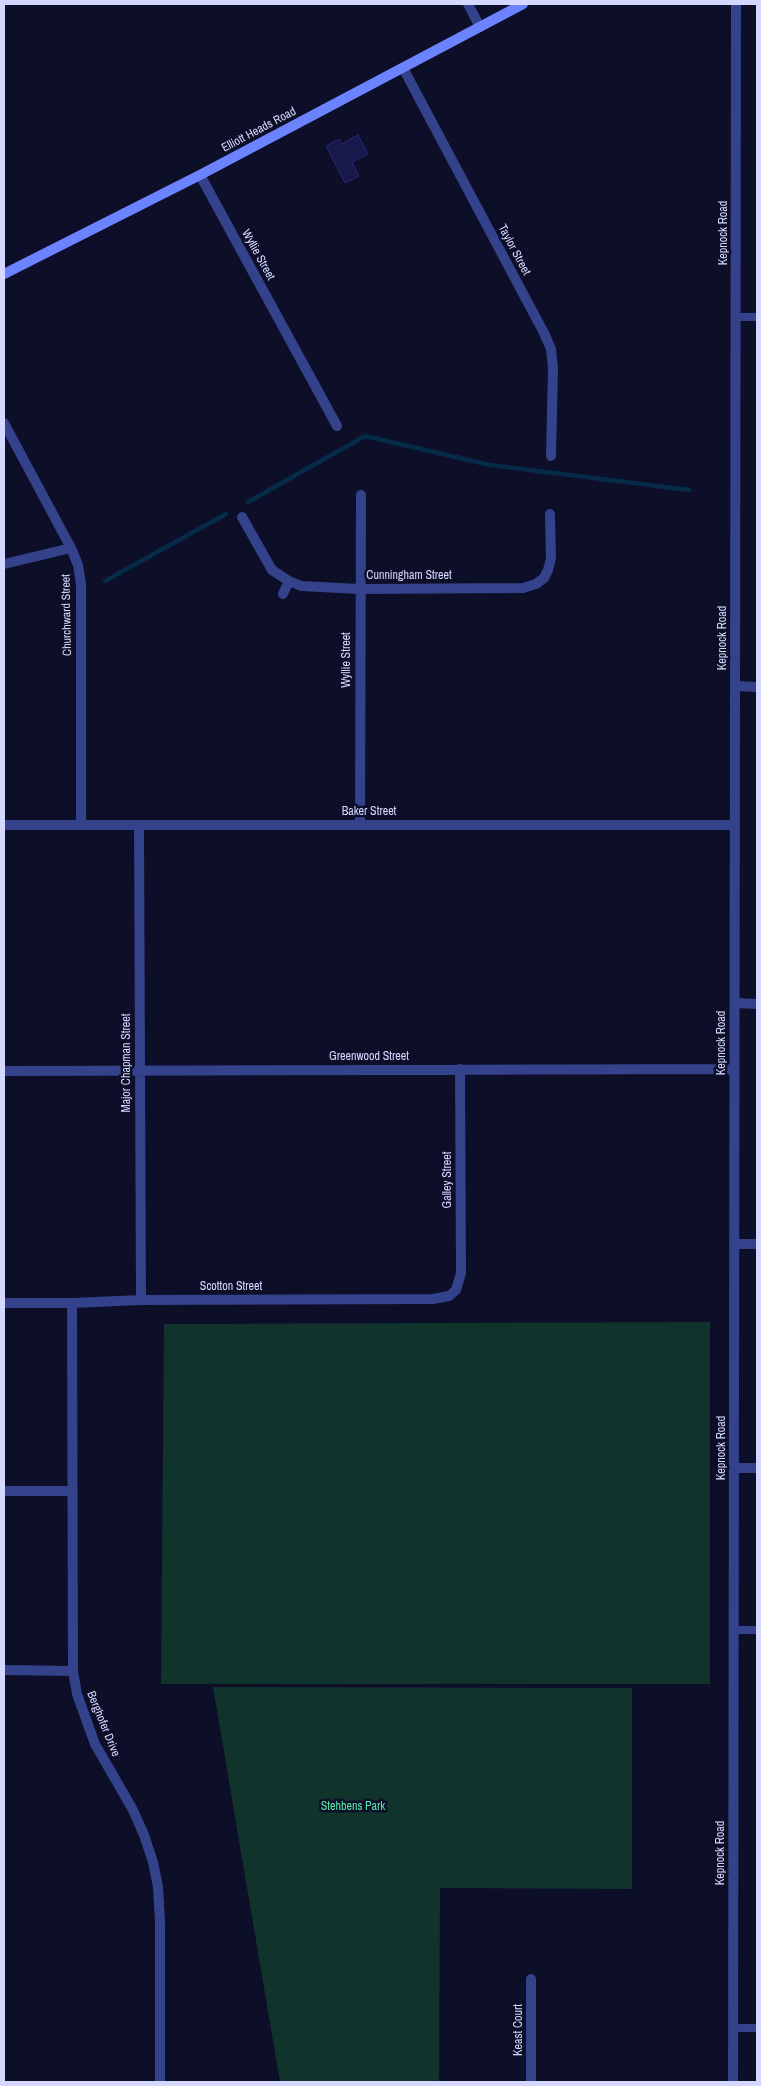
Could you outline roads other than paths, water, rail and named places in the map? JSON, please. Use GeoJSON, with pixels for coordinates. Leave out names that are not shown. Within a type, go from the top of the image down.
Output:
{"type":"FeatureCollection","features":[{"type":"Feature","properties":{"kind":"street"},"geometry":{"type":"LineString","coordinates":[[468,4],[480,27]]}},
{"type":"Feature","properties":{"kind":"street","name":"Elliott Heads Road"},"geometry":{"type":"LineString","coordinates":[[4,274],[200,175],[523,4]]}},
{"type":"Feature","properties":{"kind":"street","name":"Kepnock Road"},"geometry":{"type":"LineString","coordinates":[[733,2082],[736,4]]}},
{"type":"Feature","properties":{"kind":"street","name":"Taylor Street"},"geometry":{"type":"LineString","coordinates":[[403,68],[551,349],[553,368],[551,456]]}},
{"type":"Feature","properties":{"kind":"street","name":"Wyllie Street"},"geometry":{"type":"LineString","coordinates":[[200,175],[338,426]]}},
{"type":"Feature","properties":{"kind":"street","name":"Churchward Street"},"geometry":{"type":"LineString","coordinates":[[4,423],[71,548],[78,565],[81,584],[81,825]]}},
{"type":"Feature","properties":{"kind":"street","name":"Wyllie Street"},"geometry":{"type":"LineString","coordinates":[[360,825],[359,589],[361,495]]}},
{"type":"Feature","properties":{"kind":"street","name":"Cunningham Street"},"geometry":{"type":"LineString","coordinates":[[242,517],[272,570],[289,581],[311,588],[523,588],[548,582],[551,558],[550,514]]}},
{"type":"Feature","properties":{"kind":"street"},"geometry":{"type":"LineString","coordinates":[[4,564],[71,548]]}},
{"type":"Feature","properties":{"kind":"street"},"geometry":{"type":"LineString","coordinates":[[283,594],[289,581]]}},
{"type":"Feature","properties":{"kind":"street"},"geometry":{"type":"LineString","coordinates":[[736,686],[757,687]]}},
{"type":"Feature","properties":{"kind":"street","name":"Baker Street"},"geometry":{"type":"LineString","coordinates":[[4,825],[734,825]]}},
{"type":"Feature","properties":{"kind":"street","name":"Major Chapman Street"},"geometry":{"type":"LineString","coordinates":[[139,826],[140,1300]]}},
{"type":"Feature","properties":{"kind":"street"},"geometry":{"type":"LineString","coordinates":[[735,1003],[757,1004]]}},
{"type":"Feature","properties":{"kind":"street","name":"Galley Street"},"geometry":{"type":"LineString","coordinates":[[456,1290],[461,1273],[460,1069]]}},
{"type":"Feature","properties":{"kind":"street","name":"Greenwood Street"},"geometry":{"type":"LineString","coordinates":[[4,1071],[734,1069]]}},
{"type":"Feature","properties":{"kind":"street"},"geometry":{"type":"LineString","coordinates":[[734,1244],[757,1244]]}},
{"type":"Feature","properties":{"kind":"street","name":"Scotton Street"},"geometry":{"type":"LineString","coordinates":[[4,1303],[140,1300],[433,1299],[449,1296],[456,1290]]}},
{"type":"Feature","properties":{"kind":"street","name":"Berghofer Drive"},"geometry":{"type":"LineString","coordinates":[[72,1303],[72,1671],[77,1694],[95,1744],[132,1810],[153,1862],[158,1887],[160,1920],[160,2082]]}},
{"type":"Feature","properties":{"kind":"street"},"geometry":{"type":"LineString","coordinates":[[735,1468],[757,1468]]}},
{"type":"Feature","properties":{"kind":"street"},"geometry":{"type":"LineString","coordinates":[[4,1491],[72,1491]]}},
{"type":"Feature","properties":{"kind":"street"},"geometry":{"type":"LineString","coordinates":[[4,1670],[72,1671]]}},
{"type":"Feature","properties":{"kind":"street","name":"Keast Court"},"geometry":{"type":"LineString","coordinates":[[531,1978],[531,2082]]}},
{"type":"Feature","properties":{"kind":"lane"},"geometry":{"type":"LineString","coordinates":[[736,317],[757,317]]}},
{"type":"Feature","properties":{"kind":"lane"},"geometry":{"type":"LineString","coordinates":[[734,1630],[757,1630]]}},
{"type":"Feature","properties":{"kind":"lane"},"geometry":{"type":"LineString","coordinates":[[733,2028],[757,2028]]}},
{"type":"Feature","properties":{"kind":"waterway"},"geometry":{"type":"LineString","coordinates":[[248,502],[365,436],[490,465],[689,490]]}},
{"type":"Feature","properties":{"kind":"waterway"},"geometry":{"type":"LineString","coordinates":[[105,581],[226,514]]}},
{"type":"Feature","properties":{"kind":"park label","name":"Stehbens Park"},"geometry":{"type":"Point","coordinates":[353,1807]}}]}
